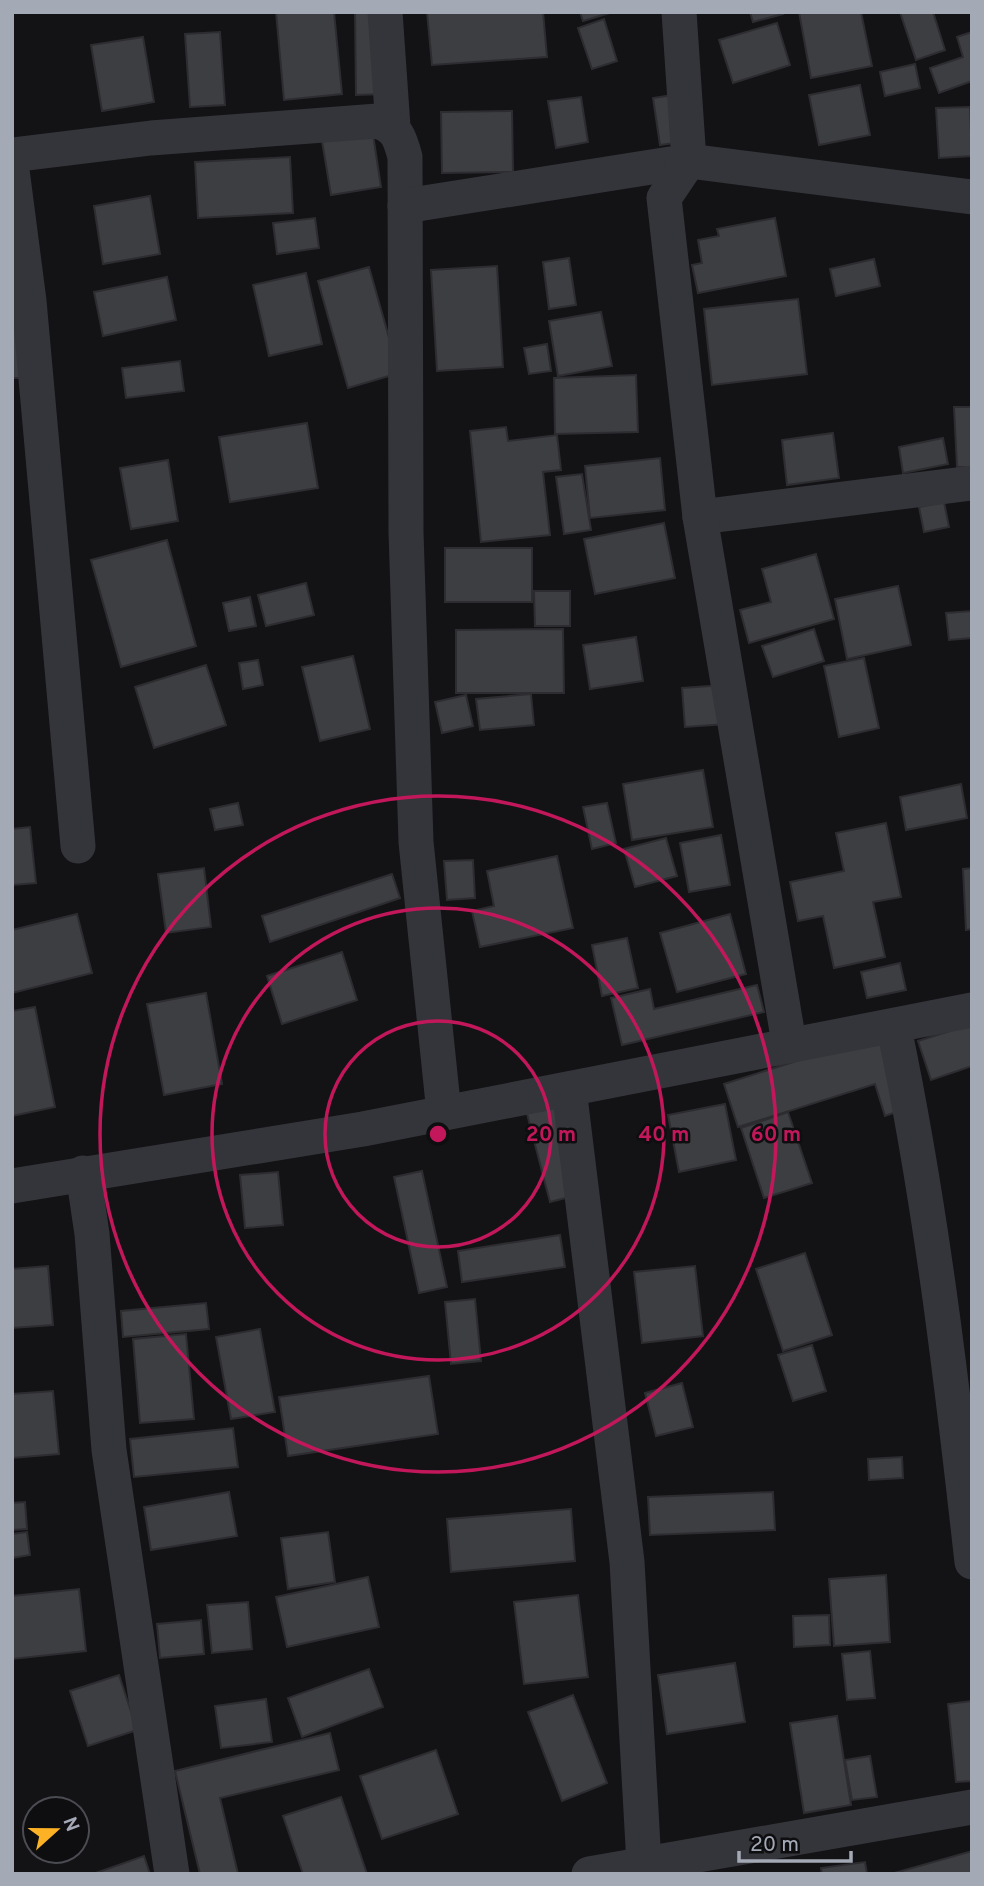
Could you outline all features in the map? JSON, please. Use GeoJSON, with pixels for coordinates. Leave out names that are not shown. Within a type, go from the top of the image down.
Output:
{"type":"FeatureCollection","features":[{"type":"Feature","properties":{"kind":"street"},"geometry":{"type":"LineString","coordinates":[[384,12],[393,127],[405,157],[406,532],[416,842],[444,1113]]}},
{"type":"Feature","properties":{"kind":"street"},"geometry":{"type":"LineString","coordinates":[[679,12],[688,161],[664,198],[700,517],[787,1031]]}},
{"type":"Feature","properties":{"kind":"street"},"geometry":{"type":"LineString","coordinates":[[12,155],[151,138],[377,121],[393,127]]}},
{"type":"Feature","properties":{"kind":"street"},"geometry":{"type":"LineString","coordinates":[[405,205],[688,161],[972,197]]}},
{"type":"Feature","properties":{"kind":"street"},"geometry":{"type":"LineString","coordinates":[[12,170],[29,301],[78,846]]}},
{"type":"Feature","properties":{"kind":"street"},"geometry":{"type":"LineString","coordinates":[[700,517],[972,483]]}},
{"type":"Feature","properties":{"kind":"street"},"geometry":{"type":"LineString","coordinates":[[12,1186],[363,1129],[894,1028],[972,1010]]}},
{"type":"Feature","properties":{"kind":"street"},"geometry":{"type":"LineString","coordinates":[[894,1028],[917,1137],[951,1374],[972,1562]]}},
{"type":"Feature","properties":{"kind":"street"},"geometry":{"type":"LineString","coordinates":[[569,1089],[627,1562],[644,1864]]}},
{"type":"Feature","properties":{"kind":"street"},"geometry":{"type":"LineString","coordinates":[[83,1173],[92,1234],[109,1450],[172,1874]]}},
{"type":"Feature","properties":{"kind":"street"},"geometry":{"type":"LineString","coordinates":[[589,1874],[972,1807]]}},
{"type":"Feature","properties":{"kind":"building"},"geometry":{"type":"Polygon","coordinates":[[[276,12],[334,12],[342,94],[284,100],[276,12]]]}},
{"type":"Feature","properties":{"kind":"building"},"geometry":{"type":"Polygon","coordinates":[[[355,12],[385,12],[385,94],[356,95],[355,12]]]}},
{"type":"Feature","properties":{"kind":"building"},"geometry":{"type":"Polygon","coordinates":[[[427,12],[543,12],[547,57],[432,65],[427,12]]]}},
{"type":"Feature","properties":{"kind":"building"},"geometry":{"type":"Polygon","coordinates":[[[580,12],[613,12],[583,21],[580,12]]]}},
{"type":"Feature","properties":{"kind":"building"},"geometry":{"type":"Polygon","coordinates":[[[750,12],[782,12],[783,14],[753,22],[750,12]]]}},
{"type":"Feature","properties":{"kind":"building"},"geometry":{"type":"Polygon","coordinates":[[[799,12],[861,12],[872,66],[811,78],[799,12]]]}},
{"type":"Feature","properties":{"kind":"building"},"geometry":{"type":"Polygon","coordinates":[[[900,12],[933,12],[945,50],[916,60],[900,12]]]}},
{"type":"Feature","properties":{"kind":"building"},"geometry":{"type":"Polygon","coordinates":[[[604,19],[617,61],[592,69],[578,28],[604,19]]]}},
{"type":"Feature","properties":{"kind":"building"},"geometry":{"type":"Polygon","coordinates":[[[777,23],[790,65],[733,83],[719,40],[777,23]]]}},
{"type":"Feature","properties":{"kind":"building"},"geometry":{"type":"Polygon","coordinates":[[[220,32],[225,105],[190,107],[185,34],[220,32]]]}},
{"type":"Feature","properties":{"kind":"building"},"geometry":{"type":"Polygon","coordinates":[[[972,32],[972,81],[939,93],[930,68],[963,57],[957,37],[972,32]]]}},
{"type":"Feature","properties":{"kind":"building"},"geometry":{"type":"Polygon","coordinates":[[[143,37],[154,102],[102,111],[91,45],[143,37]]]}},
{"type":"Feature","properties":{"kind":"building"},"geometry":{"type":"Polygon","coordinates":[[[915,64],[920,88],[885,96],[880,72],[915,64]]]}},
{"type":"Feature","properties":{"kind":"building"},"geometry":{"type":"Polygon","coordinates":[[[860,85],[870,135],[819,145],[809,95],[860,85]]]}},
{"type":"Feature","properties":{"kind":"building"},"geometry":{"type":"Polygon","coordinates":[[[673,95],[681,142],[660,145],[653,98],[673,95]]]}},
{"type":"Feature","properties":{"kind":"building"},"geometry":{"type":"Polygon","coordinates":[[[581,97],[588,142],[556,148],[548,101],[581,97]]]}},
{"type":"Feature","properties":{"kind":"building"},"geometry":{"type":"Polygon","coordinates":[[[970,107],[972,156],[939,158],[936,108],[970,107]]]}},
{"type":"Feature","properties":{"kind":"building"},"geometry":{"type":"Polygon","coordinates":[[[512,111],[513,172],[442,173],[441,112],[512,111]]]}},
{"type":"Feature","properties":{"kind":"building"},"geometry":{"type":"Polygon","coordinates":[[[372,128],[381,187],[331,195],[321,135],[372,128]]]}},
{"type":"Feature","properties":{"kind":"building"},"geometry":{"type":"Polygon","coordinates":[[[290,157],[293,213],[198,218],[195,162],[290,157]]]}},
{"type":"Feature","properties":{"kind":"building"},"geometry":{"type":"Polygon","coordinates":[[[150,196],[160,254],[103,264],[94,206],[150,196]]]}},
{"type":"Feature","properties":{"kind":"building"},"geometry":{"type":"Polygon","coordinates":[[[315,218],[319,248],[277,254],[273,223],[315,218]]]}},
{"type":"Feature","properties":{"kind":"building"},"geometry":{"type":"Polygon","coordinates":[[[775,218],[786,276],[698,293],[692,265],[702,263],[698,240],[719,236],[717,229],[775,218]]]}},
{"type":"Feature","properties":{"kind":"building"},"geometry":{"type":"Polygon","coordinates":[[[569,258],[576,305],[549,309],[543,262],[569,258]]]}},
{"type":"Feature","properties":{"kind":"building"},"geometry":{"type":"Polygon","coordinates":[[[874,259],[880,286],[836,296],[830,269],[874,259]]]}},
{"type":"Feature","properties":{"kind":"building"},"geometry":{"type":"Polygon","coordinates":[[[497,266],[503,367],[437,371],[431,270],[497,266]]]}},
{"type":"Feature","properties":{"kind":"building"},"geometry":{"type":"Polygon","coordinates":[[[369,267],[399,373],[348,388],[318,281],[369,267]]]}},
{"type":"Feature","properties":{"kind":"building"},"geometry":{"type":"Polygon","coordinates":[[[306,273],[322,344],[269,356],[253,285],[306,273]]]}},
{"type":"Feature","properties":{"kind":"building"},"geometry":{"type":"Polygon","coordinates":[[[167,277],[176,320],[103,336],[94,292],[167,277]]]}},
{"type":"Feature","properties":{"kind":"building"},"geometry":{"type":"Polygon","coordinates":[[[798,299],[807,374],[712,385],[704,309],[798,299]]]}},
{"type":"Feature","properties":{"kind":"building"},"geometry":{"type":"Polygon","coordinates":[[[601,312],[612,366],[558,376],[549,321],[601,312]]]}},
{"type":"Feature","properties":{"kind":"building"},"geometry":{"type":"Polygon","coordinates":[[[12,317],[22,317],[21,378],[12,378],[12,317]]]}},
{"type":"Feature","properties":{"kind":"building"},"geometry":{"type":"Polygon","coordinates":[[[547,344],[551,371],[529,374],[524,348],[547,344]]]}},
{"type":"Feature","properties":{"kind":"building"},"geometry":{"type":"Polygon","coordinates":[[[180,361],[184,391],[126,398],[122,368],[180,361]]]}},
{"type":"Feature","properties":{"kind":"building"},"geometry":{"type":"Polygon","coordinates":[[[636,375],[638,432],[555,434],[554,378],[636,375]]]}},
{"type":"Feature","properties":{"kind":"building"},"geometry":{"type":"Polygon","coordinates":[[[954,407],[972,407],[972,467],[957,467],[954,407]]]}},
{"type":"Feature","properties":{"kind":"building"},"geometry":{"type":"Polygon","coordinates":[[[307,423],[318,488],[230,502],[219,437],[307,423]]]}},
{"type":"Feature","properties":{"kind":"building"},"geometry":{"type":"Polygon","coordinates":[[[506,427],[508,441],[557,435],[561,470],[543,472],[550,535],[481,542],[470,431],[506,427]]]}},
{"type":"Feature","properties":{"kind":"building"},"geometry":{"type":"Polygon","coordinates":[[[833,433],[839,478],[787,485],[782,440],[833,433]]]}},
{"type":"Feature","properties":{"kind":"building"},"geometry":{"type":"Polygon","coordinates":[[[943,438],[948,464],[903,473],[899,447],[943,438]]]}},
{"type":"Feature","properties":{"kind":"building"},"geometry":{"type":"Polygon","coordinates":[[[660,458],[665,510],[590,518],[585,466],[660,458]]]}},
{"type":"Feature","properties":{"kind":"building"},"geometry":{"type":"Polygon","coordinates":[[[168,460],[178,521],[131,529],[120,468],[168,460]]]}},
{"type":"Feature","properties":{"kind":"building"},"geometry":{"type":"Polygon","coordinates":[[[582,474],[591,530],[564,534],[556,477],[582,474]]]}},
{"type":"Feature","properties":{"kind":"building"},"geometry":{"type":"Polygon","coordinates":[[[944,502],[949,527],[924,532],[919,507],[944,502]]]}},
{"type":"Feature","properties":{"kind":"building"},"geometry":{"type":"Polygon","coordinates":[[[664,523],[675,578],[595,594],[584,539],[664,523]]]}},
{"type":"Feature","properties":{"kind":"building"},"geometry":{"type":"Polygon","coordinates":[[[167,540],[196,646],[121,667],[91,560],[167,540]]]}},
{"type":"Feature","properties":{"kind":"building"},"geometry":{"type":"Polygon","coordinates":[[[445,548],[532,548],[532,602],[445,602],[445,548]]]}},
{"type":"Feature","properties":{"kind":"building"},"geometry":{"type":"Polygon","coordinates":[[[816,554],[834,619],[749,643],[740,610],[771,602],[762,569],[816,554]]]}},
{"type":"Feature","properties":{"kind":"building"},"geometry":{"type":"Polygon","coordinates":[[[306,583],[314,615],[266,626],[258,595],[306,583]]]}},
{"type":"Feature","properties":{"kind":"building"},"geometry":{"type":"Polygon","coordinates":[[[898,586],[911,645],[847,659],[835,599],[898,586]]]}},
{"type":"Feature","properties":{"kind":"building"},"geometry":{"type":"Polygon","coordinates":[[[534,591],[570,591],[570,626],[535,626],[534,591]]]}},
{"type":"Feature","properties":{"kind":"building"},"geometry":{"type":"Polygon","coordinates":[[[250,597],[256,626],[229,631],[223,603],[250,597]]]}},
{"type":"Feature","properties":{"kind":"building"},"geometry":{"type":"Polygon","coordinates":[[[972,611],[972,638],[949,640],[946,613],[972,611]]]}},
{"type":"Feature","properties":{"kind":"building"},"geometry":{"type":"Polygon","coordinates":[[[563,629],[564,693],[456,693],[456,630],[563,629]]]}},
{"type":"Feature","properties":{"kind":"building"},"geometry":{"type":"Polygon","coordinates":[[[814,629],[824,661],[773,677],[762,646],[814,629]]]}},
{"type":"Feature","properties":{"kind":"building"},"geometry":{"type":"Polygon","coordinates":[[[636,637],[643,681],[590,689],[583,645],[636,637]]]}},
{"type":"Feature","properties":{"kind":"building"},"geometry":{"type":"Polygon","coordinates":[[[353,656],[370,729],[320,741],[302,667],[353,656]]]}},
{"type":"Feature","properties":{"kind":"building"},"geometry":{"type":"Polygon","coordinates":[[[864,658],[879,728],[839,737],[824,666],[864,658]]]}},
{"type":"Feature","properties":{"kind":"building"},"geometry":{"type":"Polygon","coordinates":[[[258,660],[263,685],[243,689],[239,663],[258,660]]]}},
{"type":"Feature","properties":{"kind":"building"},"geometry":{"type":"Polygon","coordinates":[[[206,665],[226,725],[154,748],[135,687],[206,665]]]}},
{"type":"Feature","properties":{"kind":"building"},"geometry":{"type":"Polygon","coordinates":[[[724,685],[726,724],[685,727],[682,688],[724,685]]]}},
{"type":"Feature","properties":{"kind":"building"},"geometry":{"type":"Polygon","coordinates":[[[531,694],[534,725],[480,730],[476,699],[531,694]]]}},
{"type":"Feature","properties":{"kind":"building"},"geometry":{"type":"Polygon","coordinates":[[[466,695],[473,726],[442,733],[435,702],[466,695]]]}},
{"type":"Feature","properties":{"kind":"building"},"geometry":{"type":"Polygon","coordinates":[[[703,770],[713,827],[632,840],[623,784],[703,770]]]}},
{"type":"Feature","properties":{"kind":"building"},"geometry":{"type":"Polygon","coordinates":[[[961,784],[967,818],[906,830],[900,797],[961,784]]]}},
{"type":"Feature","properties":{"kind":"building"},"geometry":{"type":"Polygon","coordinates":[[[238,803],[243,825],[215,830],[210,809],[238,803]]]}},
{"type":"Feature","properties":{"kind":"building"},"geometry":{"type":"Polygon","coordinates":[[[607,803],[616,843],[592,849],[583,807],[607,803]]]}},
{"type":"Feature","properties":{"kind":"building"},"geometry":{"type":"Polygon","coordinates":[[[886,823],[901,897],[873,902],[885,957],[834,968],[823,916],[798,921],[790,882],[844,871],[836,833],[886,823]]]}},
{"type":"Feature","properties":{"kind":"building"},"geometry":{"type":"Polygon","coordinates":[[[30,827],[36,883],[12,885],[12,829],[30,827]]]}},
{"type":"Feature","properties":{"kind":"building"},"geometry":{"type":"Polygon","coordinates":[[[721,835],[730,885],[689,892],[680,843],[721,835]]]}},
{"type":"Feature","properties":{"kind":"building"},"geometry":{"type":"Polygon","coordinates":[[[666,838],[677,876],[635,887],[624,849],[666,838]]]}},
{"type":"Feature","properties":{"kind":"building"},"geometry":{"type":"Polygon","coordinates":[[[557,856],[573,928],[480,947],[472,911],[494,906],[487,871],[557,856]]]}},
{"type":"Feature","properties":{"kind":"building"},"geometry":{"type":"Polygon","coordinates":[[[473,860],[475,898],[447,900],[444,861],[473,860]]]}},
{"type":"Feature","properties":{"kind":"building"},"geometry":{"type":"Polygon","coordinates":[[[204,868],[211,927],[166,933],[158,874],[204,868]]]}},
{"type":"Feature","properties":{"kind":"building"},"geometry":{"type":"Polygon","coordinates":[[[972,868],[972,929],[966,930],[963,869],[972,868]]]}},
{"type":"Feature","properties":{"kind":"building"},"geometry":{"type":"Polygon","coordinates":[[[392,874],[400,898],[270,942],[262,916],[392,874]]]}},
{"type":"Feature","properties":{"kind":"building"},"geometry":{"type":"Polygon","coordinates":[[[77,914],[92,973],[12,993],[12,930],[77,914]]]}},
{"type":"Feature","properties":{"kind":"building"},"geometry":{"type":"Polygon","coordinates":[[[730,914],[746,974],[677,992],[660,933],[730,914]]]}},
{"type":"Feature","properties":{"kind":"building"},"geometry":{"type":"Polygon","coordinates":[[[627,938],[638,988],[602,996],[592,945],[627,938]]]}},
{"type":"Feature","properties":{"kind":"building"},"geometry":{"type":"Polygon","coordinates":[[[342,952],[357,1000],[282,1024],[267,976],[342,952]]]}},
{"type":"Feature","properties":{"kind":"building"},"geometry":{"type":"Polygon","coordinates":[[[900,963],[906,990],[867,998],[861,972],[900,963]]]}},
{"type":"Feature","properties":{"kind":"building"},"geometry":{"type":"Polygon","coordinates":[[[757,985],[764,1012],[622,1045],[611,998],[650,989],[654,1009],[757,985]]]}},
{"type":"Feature","properties":{"kind":"building"},"geometry":{"type":"Polygon","coordinates":[[[206,993],[222,1084],[164,1095],[147,1004],[206,993]]]}},
{"type":"Feature","properties":{"kind":"building"},"geometry":{"type":"Polygon","coordinates":[[[35,1007],[55,1107],[12,1116],[12,1011],[35,1007]]]}},
{"type":"Feature","properties":{"kind":"building"},"geometry":{"type":"Polygon","coordinates":[[[972,1024],[972,1066],[931,1080],[918,1041],[972,1024]]]}},
{"type":"Feature","properties":{"kind":"building"},"geometry":{"type":"Polygon","coordinates":[[[878,1035],[902,1110],[885,1116],[875,1084],[738,1127],[724,1084],[878,1035]]]}},
{"type":"Feature","properties":{"kind":"building"},"geometry":{"type":"Polygon","coordinates":[[[557,1102],[581,1194],[550,1202],[526,1110],[557,1102]]]}},
{"type":"Feature","properties":{"kind":"building"},"geometry":{"type":"Polygon","coordinates":[[[725,1104],[736,1160],[679,1172],[668,1115],[725,1104]]]}},
{"type":"Feature","properties":{"kind":"building"},"geometry":{"type":"Polygon","coordinates":[[[788,1112],[812,1183],[764,1198],[741,1128],[788,1112]]]}},
{"type":"Feature","properties":{"kind":"building"},"geometry":{"type":"Polygon","coordinates":[[[422,1171],[447,1287],[419,1293],[394,1177],[422,1171]]]}},
{"type":"Feature","properties":{"kind":"building"},"geometry":{"type":"Polygon","coordinates":[[[278,1172],[283,1225],[245,1228],[240,1175],[278,1172]]]}},
{"type":"Feature","properties":{"kind":"building"},"geometry":{"type":"Polygon","coordinates":[[[560,1235],[565,1267],[462,1282],[458,1251],[560,1235]]]}},
{"type":"Feature","properties":{"kind":"building"},"geometry":{"type":"Polygon","coordinates":[[[805,1253],[832,1335],[783,1351],[756,1269],[805,1253]]]}},
{"type":"Feature","properties":{"kind":"building"},"geometry":{"type":"Polygon","coordinates":[[[48,1266],[53,1325],[12,1328],[12,1269],[48,1266]]]}},
{"type":"Feature","properties":{"kind":"building"},"geometry":{"type":"Polygon","coordinates":[[[695,1266],[703,1336],[642,1343],[634,1272],[695,1266]]]}},
{"type":"Feature","properties":{"kind":"building"},"geometry":{"type":"Polygon","coordinates":[[[475,1299],[481,1361],[451,1364],[445,1302],[475,1299]]]}},
{"type":"Feature","properties":{"kind":"building"},"geometry":{"type":"Polygon","coordinates":[[[206,1303],[209,1329],[123,1337],[121,1311],[206,1303]]]}},
{"type":"Feature","properties":{"kind":"building"},"geometry":{"type":"Polygon","coordinates":[[[260,1329],[275,1412],[231,1419],[216,1337],[260,1329]]]}},
{"type":"Feature","properties":{"kind":"building"},"geometry":{"type":"Polygon","coordinates":[[[186,1334],[194,1419],[140,1423],[133,1339],[186,1334]]]}},
{"type":"Feature","properties":{"kind":"building"},"geometry":{"type":"Polygon","coordinates":[[[812,1345],[826,1391],[793,1401],[778,1355],[812,1345]]]}},
{"type":"Feature","properties":{"kind":"building"},"geometry":{"type":"Polygon","coordinates":[[[429,1376],[438,1434],[288,1456],[279,1397],[429,1376]]]}},
{"type":"Feature","properties":{"kind":"building"},"geometry":{"type":"Polygon","coordinates":[[[682,1383],[693,1427],[656,1436],[645,1393],[682,1383]]]}},
{"type":"Feature","properties":{"kind":"building"},"geometry":{"type":"Polygon","coordinates":[[[53,1391],[59,1454],[12,1458],[12,1394],[53,1391]]]}},
{"type":"Feature","properties":{"kind":"building"},"geometry":{"type":"Polygon","coordinates":[[[233,1428],[238,1467],[134,1477],[130,1439],[233,1428]]]}},
{"type":"Feature","properties":{"kind":"building"},"geometry":{"type":"Polygon","coordinates":[[[902,1457],[903,1478],[869,1480],[868,1459],[902,1457]]]}},
{"type":"Feature","properties":{"kind":"building"},"geometry":{"type":"Polygon","coordinates":[[[229,1492],[237,1536],[151,1550],[144,1507],[229,1492]]]}},
{"type":"Feature","properties":{"kind":"building"},"geometry":{"type":"Polygon","coordinates":[[[773,1492],[775,1530],[650,1535],[648,1497],[773,1492]]]}},
{"type":"Feature","properties":{"kind":"building"},"geometry":{"type":"Polygon","coordinates":[[[25,1502],[27,1529],[12,1530],[12,1503],[25,1502]]]}},
{"type":"Feature","properties":{"kind":"building"},"geometry":{"type":"Polygon","coordinates":[[[571,1509],[575,1561],[451,1572],[447,1519],[571,1509]]]}},
{"type":"Feature","properties":{"kind":"building"},"geometry":{"type":"Polygon","coordinates":[[[27,1532],[30,1555],[12,1558],[12,1534],[27,1532]]]}},
{"type":"Feature","properties":{"kind":"building"},"geometry":{"type":"Polygon","coordinates":[[[328,1532],[335,1582],[288,1589],[281,1538],[328,1532]]]}},
{"type":"Feature","properties":{"kind":"building"},"geometry":{"type":"Polygon","coordinates":[[[886,1575],[890,1642],[834,1646],[829,1579],[886,1575]]]}},
{"type":"Feature","properties":{"kind":"building"},"geometry":{"type":"Polygon","coordinates":[[[368,1577],[379,1627],[287,1647],[276,1597],[368,1577]]]}},
{"type":"Feature","properties":{"kind":"building"},"geometry":{"type":"Polygon","coordinates":[[[79,1589],[86,1651],[12,1659],[12,1596],[79,1589]]]}},
{"type":"Feature","properties":{"kind":"building"},"geometry":{"type":"Polygon","coordinates":[[[578,1595],[588,1677],[524,1684],[514,1602],[578,1595]]]}},
{"type":"Feature","properties":{"kind":"building"},"geometry":{"type":"Polygon","coordinates":[[[248,1602],[252,1649],[212,1653],[207,1605],[248,1602]]]}},
{"type":"Feature","properties":{"kind":"building"},"geometry":{"type":"Polygon","coordinates":[[[829,1615],[830,1645],[794,1647],[793,1616],[829,1615]]]}},
{"type":"Feature","properties":{"kind":"building"},"geometry":{"type":"Polygon","coordinates":[[[201,1620],[204,1654],[160,1658],[157,1624],[201,1620]]]}},
{"type":"Feature","properties":{"kind":"building"},"geometry":{"type":"Polygon","coordinates":[[[870,1651],[875,1698],[847,1700],[842,1654],[870,1651]]]}},
{"type":"Feature","properties":{"kind":"building"},"geometry":{"type":"Polygon","coordinates":[[[735,1663],[745,1722],[667,1734],[658,1675],[735,1663]]]}},
{"type":"Feature","properties":{"kind":"building"},"geometry":{"type":"Polygon","coordinates":[[[369,1669],[383,1707],[302,1737],[288,1698],[369,1669]]]}},
{"type":"Feature","properties":{"kind":"building"},"geometry":{"type":"Polygon","coordinates":[[[119,1675],[137,1730],[88,1746],[70,1691],[119,1675]]]}},
{"type":"Feature","properties":{"kind":"building"},"geometry":{"type":"Polygon","coordinates":[[[573,1695],[607,1783],[562,1801],[528,1712],[573,1695]]]}},
{"type":"Feature","properties":{"kind":"building"},"geometry":{"type":"Polygon","coordinates":[[[266,1699],[272,1742],[221,1748],[215,1706],[266,1699]]]}},
{"type":"Feature","properties":{"kind":"building"},"geometry":{"type":"Polygon","coordinates":[[[972,1701],[972,1781],[956,1782],[948,1704],[972,1701]]]}},
{"type":"Feature","properties":{"kind":"building"},"geometry":{"type":"Polygon","coordinates":[[[837,1716],[851,1805],[804,1813],[790,1723],[837,1716]]]}},
{"type":"Feature","properties":{"kind":"building"},"geometry":{"type":"Polygon","coordinates":[[[330,1733],[339,1770],[220,1798],[238,1874],[200,1874],[175,1771],[330,1733]]]}},
{"type":"Feature","properties":{"kind":"building"},"geometry":{"type":"Polygon","coordinates":[[[436,1750],[458,1814],[382,1839],[360,1776],[436,1750]]]}},
{"type":"Feature","properties":{"kind":"building"},"geometry":{"type":"Polygon","coordinates":[[[870,1756],[877,1797],[852,1800],[845,1760],[870,1756]]]}},
{"type":"Feature","properties":{"kind":"building"},"geometry":{"type":"Polygon","coordinates":[[[341,1797],[367,1874],[303,1874],[283,1816],[341,1797]]]}},
{"type":"Feature","properties":{"kind":"building"},"geometry":{"type":"Polygon","coordinates":[[[972,1851],[972,1874],[891,1874],[972,1851]]]}},
{"type":"Feature","properties":{"kind":"building"},"geometry":{"type":"Polygon","coordinates":[[[144,1856],[150,1874],[93,1874],[144,1856]]]}},
{"type":"Feature","properties":{"kind":"building"},"geometry":{"type":"Polygon","coordinates":[[[865,1862],[867,1874],[822,1874],[821,1868],[865,1862]]]}}]}
